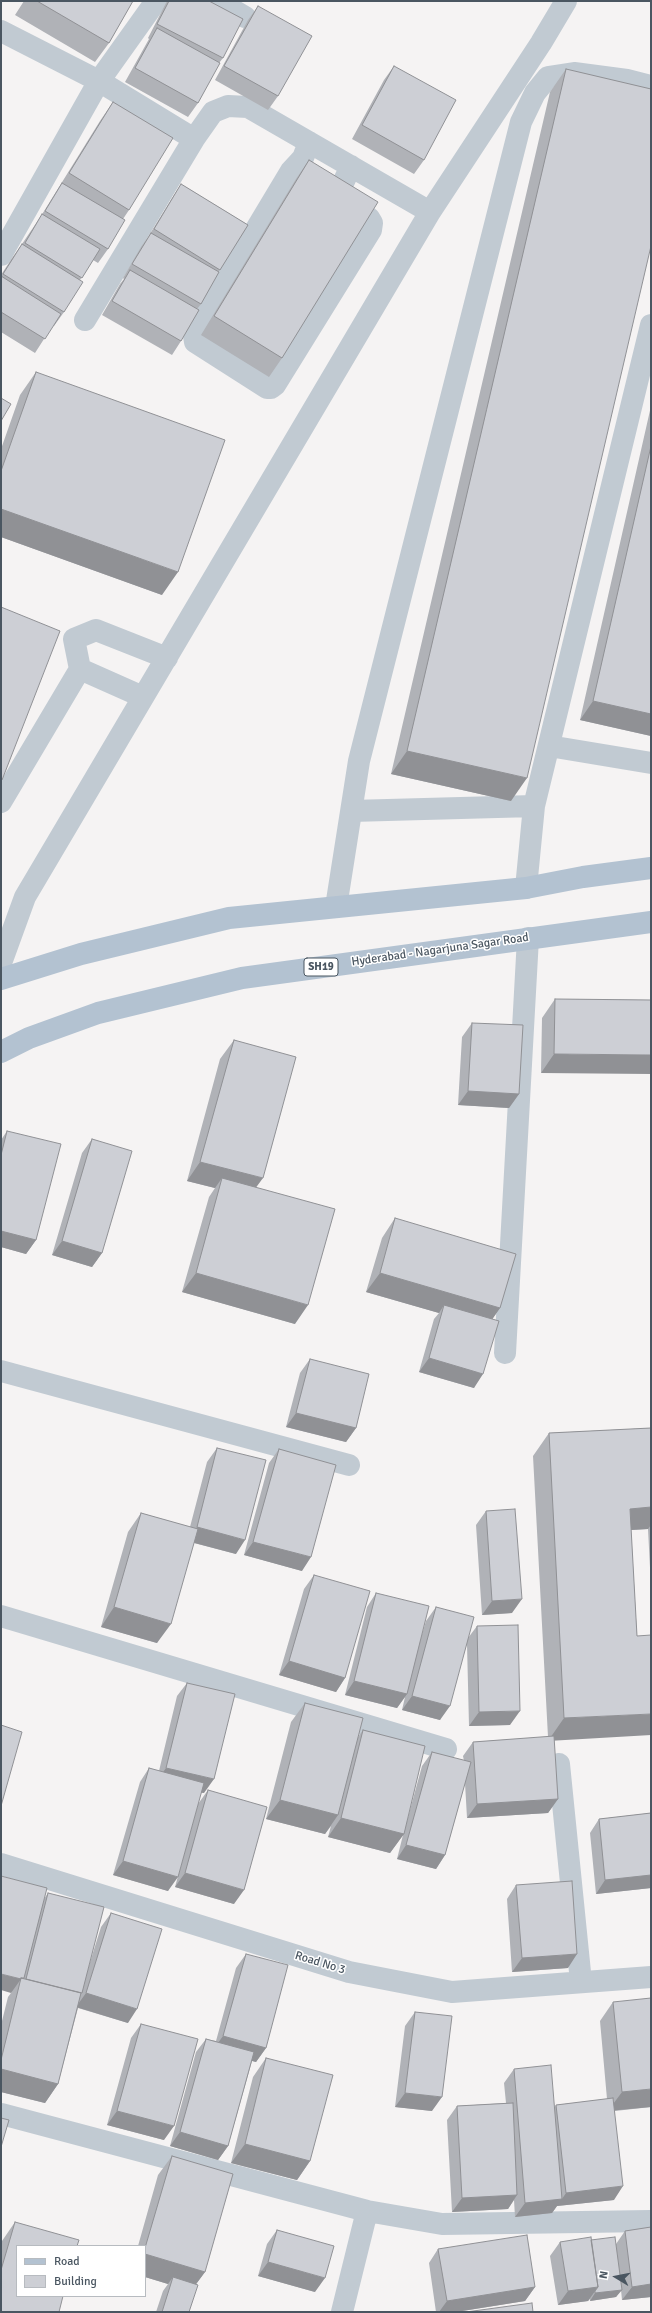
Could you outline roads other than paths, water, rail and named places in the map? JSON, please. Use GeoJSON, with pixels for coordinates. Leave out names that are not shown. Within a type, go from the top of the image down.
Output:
{"type":"FeatureCollection","features":[{"type":"Feature","properties":{"kind":"main road"},"geometry":{"type":"LineString","coordinates":[[1,979],[81,954],[229,918],[526,888],[583,877],[651,868]]}},
{"type":"Feature","properties":{"kind":"main road","name":"Hyderabad - Nagarjuna Sagar Road"},"geometry":{"type":"LineString","coordinates":[[1,1052],[29,1038],[98,1013],[242,978],[651,922]]}},
{"type":"Feature","properties":{"kind":"street"},"geometry":{"type":"LineString","coordinates":[[1,255],[99,81],[156,1]]}},
{"type":"Feature","properties":{"kind":"street"},"geometry":{"type":"LineString","coordinates":[[218,1],[245,16]]}},
{"type":"Feature","properties":{"kind":"street"},"geometry":{"type":"LineString","coordinates":[[1,963],[25,897],[430,212],[541,43],[566,1]]}},
{"type":"Feature","properties":{"kind":"street"},"geometry":{"type":"LineString","coordinates":[[1,31],[99,81],[194,139]]}},
{"type":"Feature","properties":{"kind":"street"},"geometry":{"type":"LineString","coordinates":[[336,907],[361,753],[521,122],[535,93],[548,77],[574,73],[628,80],[651,86]]}},
{"type":"Feature","properties":{"kind":"street"},"geometry":{"type":"LineString","coordinates":[[85,320],[194,139],[213,112],[228,106],[239,105],[248,107],[430,212]]}},
{"type":"Feature","properties":{"kind":"street"},"geometry":{"type":"LineString","coordinates":[[309,142],[303,158],[291,171],[195,331],[194,336],[196,342],[266,388],[271,388],[276,385],[371,230],[372,223],[369,218],[337,196],[351,166]]}},
{"type":"Feature","properties":{"kind":"street"},"geometry":{"type":"LineString","coordinates":[[526,888],[534,806],[651,325]]}},
{"type":"Feature","properties":{"kind":"street"},"geometry":{"type":"LineString","coordinates":[[52,630],[74,639],[96,630],[167,658]]}},
{"type":"Feature","properties":{"kind":"street"},"geometry":{"type":"LineString","coordinates":[[1,802],[80,669],[74,639]]}},
{"type":"Feature","properties":{"kind":"street"},"geometry":{"type":"LineString","coordinates":[[80,669],[143,697]]}},
{"type":"Feature","properties":{"kind":"street"},"geometry":{"type":"LineString","coordinates":[[549,746],[651,763]]}},
{"type":"Feature","properties":{"kind":"street"},"geometry":{"type":"LineString","coordinates":[[351,811],[534,806]]}},
{"type":"Feature","properties":{"kind":"street"},"geometry":{"type":"LineString","coordinates":[[505,1353],[528,938]]}},
{"type":"Feature","properties":{"kind":"street"},"geometry":{"type":"LineString","coordinates":[[1,1371],[349,1465]]}},
{"type":"Feature","properties":{"kind":"street"},"geometry":{"type":"LineString","coordinates":[[1,1616],[446,1749]]}},
{"type":"Feature","properties":{"kind":"street"},"geometry":{"type":"LineString","coordinates":[[559,1764],[581,1982]]}},
{"type":"Feature","properties":{"kind":"street","name":"Road No 3"},"geometry":{"type":"LineString","coordinates":[[1,1864],[348,1972],[452,1992],[651,1977]]}},
{"type":"Feature","properties":{"kind":"street"},"geometry":{"type":"LineString","coordinates":[[1,2114],[368,2211],[442,2224],[651,2222]]}},
{"type":"Feature","properties":{"kind":"street"},"geometry":{"type":"LineString","coordinates":[[342,2312],[368,2211]]}}]}
